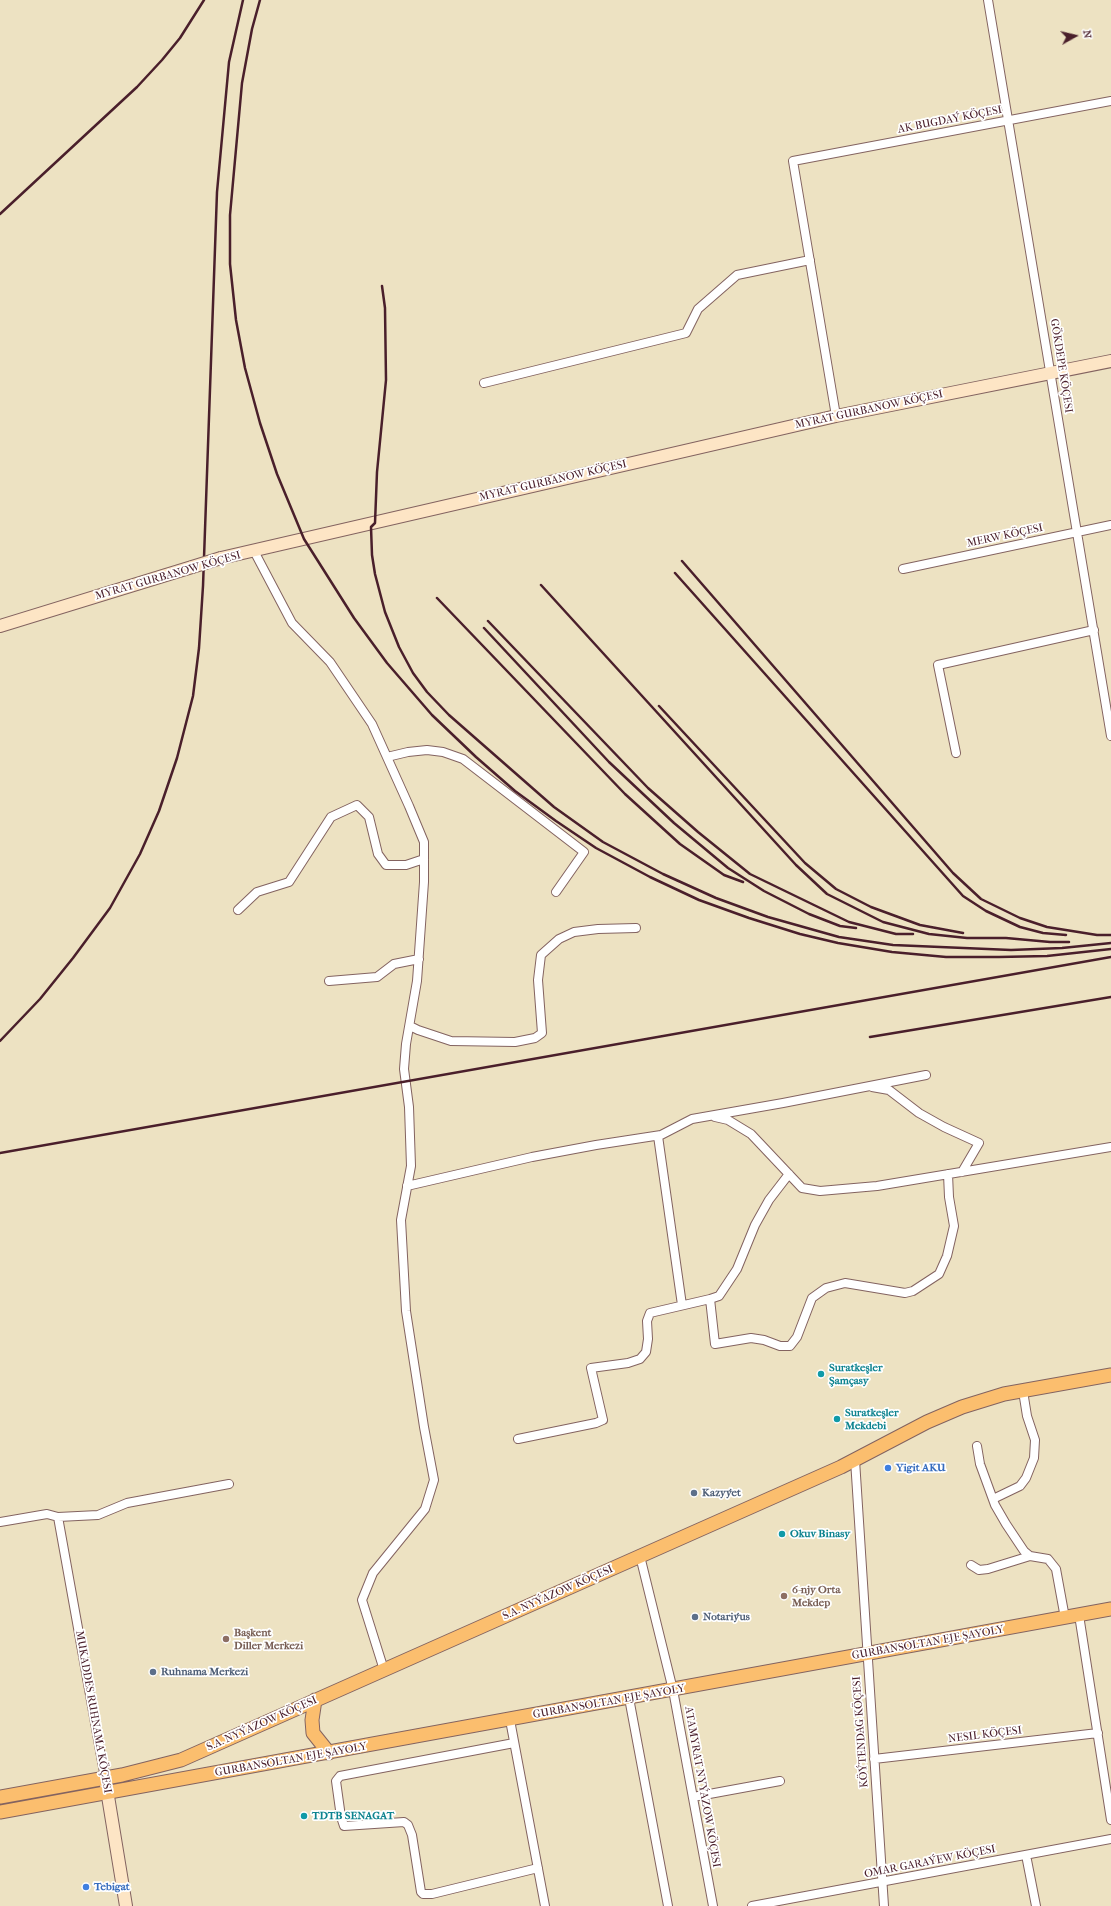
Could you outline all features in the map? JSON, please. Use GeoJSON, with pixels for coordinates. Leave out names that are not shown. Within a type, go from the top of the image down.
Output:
{"type":"FeatureCollection","features":[{"type":"Feature","properties":{"kind":"main road","name":"S.A. NYÝAZOW KÖÇESI"},"geometry":{"type":"LineString","coordinates":[[0,1797],[105,1778],[162,1766],[181,1760],[855,1460],[927,1422],[962,1407],[1004,1394],[1111,1375]]}},
{"type":"Feature","properties":{"kind":"main road","name":"GURBANSOLTAN EJE ŞAYOLY"},"geometry":{"type":"LineString","coordinates":[[108,1793],[1111,1609]]}},
{"type":"Feature","properties":{"kind":"main road"},"geometry":{"type":"LineString","coordinates":[[315,1700],[312,1720],[313,1733],[329,1753]]}},
{"type":"Feature","properties":{"kind":"main road"},"geometry":{"type":"LineString","coordinates":[[0,1812],[108,1793]]}},
{"type":"Feature","properties":{"kind":"street"},"geometry":{"type":"LineString","coordinates":[[982,0],[989,9]]}},
{"type":"Feature","properties":{"kind":"street","name":"GÖKDEPE KÖÇESI"},"geometry":{"type":"LineString","coordinates":[[988,0],[1111,736]]}},
{"type":"Feature","properties":{"kind":"street","name":"AK BUGDAÝ KÖÇESI"},"geometry":{"type":"LineString","coordinates":[[810,260],[793,161],[1111,101]]}},
{"type":"Feature","properties":{"kind":"street"},"geometry":{"type":"LineString","coordinates":[[484,383],[686,333],[698,310],[738,275],[810,260],[836,416]]}},
{"type":"Feature","properties":{"kind":"street","name":"MYRAT GURBANOW KÖÇESI"},"geometry":{"type":"LineString","coordinates":[[0,626],[221,558],[836,416],[1111,361]]}},
{"type":"Feature","properties":{"kind":"street","name":"MERW KÖÇESI"},"geometry":{"type":"LineString","coordinates":[[903,569],[1111,525]]}},
{"type":"Feature","properties":{"kind":"street"},"geometry":{"type":"LineString","coordinates":[[254,551],[292,623],[330,662],[372,724],[424,842],[424,882],[419,959],[410,1026],[406,1044],[404,1069],[409,1107],[411,1166],[401,1220],[406,1311],[424,1427],[434,1480],[425,1509],[373,1573],[362,1600],[384,1670]]}},
{"type":"Feature","properties":{"kind":"street"},"geometry":{"type":"LineString","coordinates":[[956,753],[938,665],[1094,630]]}},
{"type":"Feature","properties":{"kind":"street"},"geometry":{"type":"LineString","coordinates":[[387,757],[408,752],[427,750],[443,752],[463,758],[584,852],[556,892]]}},
{"type":"Feature","properties":{"kind":"street"},"geometry":{"type":"LineString","coordinates":[[238,910],[257,892],[289,882],[331,817],[357,806],[369,817],[378,854],[386,865],[406,865],[424,859]]}},
{"type":"Feature","properties":{"kind":"street"},"geometry":{"type":"LineString","coordinates":[[410,1026],[451,1041],[515,1042],[535,1038],[542,1033],[538,980],[541,955],[559,938],[574,932],[598,929],[636,928]]}},
{"type":"Feature","properties":{"kind":"street"},"geometry":{"type":"LineString","coordinates":[[329,981],[378,977],[394,964],[419,959]]}},
{"type":"Feature","properties":{"kind":"street"},"geometry":{"type":"LineString","coordinates":[[407,1186],[596,1144],[658,1136],[692,1119],[926,1074]]}},
{"type":"Feature","properties":{"kind":"street"},"geometry":{"type":"LineString","coordinates":[[867,1086],[889,1090],[919,1113],[944,1127],[979,1143],[962,1172]]}},
{"type":"Feature","properties":{"kind":"street"},"geometry":{"type":"LineString","coordinates":[[709,1116],[728,1120],[751,1134],[802,1188],[820,1191],[877,1186],[1111,1147]]}},
{"type":"Feature","properties":{"kind":"street"},"geometry":{"type":"LineString","coordinates":[[658,1136],[682,1305]]}},
{"type":"Feature","properties":{"kind":"street"},"geometry":{"type":"LineString","coordinates":[[518,1439],[596,1424],[603,1420],[591,1368],[628,1363],[640,1359],[646,1352],[648,1339],[647,1322],[650,1313],[719,1296],[737,1269],[755,1225],[769,1200],[789,1174]]}},
{"type":"Feature","properties":{"kind":"street"},"geometry":{"type":"LineString","coordinates":[[710,1299],[715,1344],[751,1338],[764,1340],[780,1346],[790,1346],[797,1337],[812,1298],[826,1288],[845,1283],[905,1293],[913,1290],[939,1274],[947,1256],[954,1226],[949,1197],[948,1174]]}},
{"type":"Feature","properties":{"kind":"street"},"geometry":{"type":"LineString","coordinates":[[993,1499],[1020,1486],[1026,1478],[1034,1458],[1034,1440],[1027,1416],[1023,1391]]}},
{"type":"Feature","properties":{"kind":"street"},"geometry":{"type":"LineString","coordinates":[[977,1446],[980,1464],[993,1499],[1006,1524],[1024,1551],[1030,1556]]}},
{"type":"Feature","properties":{"kind":"street","name":"KÖÝTENDAG KÖÇESI"},"geometry":{"type":"LineString","coordinates":[[855,1460],[884,1906]]}},
{"type":"Feature","properties":{"kind":"street"},"geometry":{"type":"LineString","coordinates":[[0,1522],[47,1514],[58,1517],[98,1515],[127,1503],[229,1484]]}},
{"type":"Feature","properties":{"kind":"street","name":"MUKADDES RUHNAMA KÖÇESI"},"geometry":{"type":"LineString","coordinates":[[58,1517],[108,1793],[126,1906]]}},
{"type":"Feature","properties":{"kind":"street","name":"ATAMYRAT NYÝAZOW KÖÇESI"},"geometry":{"type":"LineString","coordinates":[[640,1556],[673,1690],[713,1906]]}},
{"type":"Feature","properties":{"kind":"street"},"geometry":{"type":"LineString","coordinates":[[971,1565],[979,1570],[988,1569],[1030,1556],[1044,1557],[1053,1563],[1056,1569],[1065,1618]]}},
{"type":"Feature","properties":{"kind":"street"},"geometry":{"type":"LineString","coordinates":[[1080,1615],[1111,1820]]}},
{"type":"Feature","properties":{"kind":"street"},"geometry":{"type":"LineString","coordinates":[[629,1698],[668,1906]]}},
{"type":"Feature","properties":{"kind":"street"},"geometry":{"type":"LineString","coordinates":[[510,1720],[545,1906]]}},
{"type":"Feature","properties":{"kind":"street","name":"NESIL KÖÇESI"},"geometry":{"type":"LineString","coordinates":[[874,1759],[1098,1733]]}},
{"type":"Feature","properties":{"kind":"street"},"geometry":{"type":"LineString","coordinates":[[514,1743],[340,1776],[336,1781],[341,1817],[344,1826],[404,1822],[408,1825],[412,1834],[421,1892],[423,1894],[432,1894],[538,1868]]}},
{"type":"Feature","properties":{"kind":"street"},"geometry":{"type":"LineString","coordinates":[[693,1797],[780,1781]]}},
{"type":"Feature","properties":{"kind":"street","name":"OMAR GARAÝEW KÖÇESI"},"geometry":{"type":"LineString","coordinates":[[752,1906],[1111,1839]]}},
{"type":"Feature","properties":{"kind":"street"},"geometry":{"type":"LineString","coordinates":[[1026,1855],[1036,1906]]}},
{"type":"Feature","properties":{"kind":"railway"},"geometry":{"type":"LineString","coordinates":[[0,214],[137,87],[180,38],[204,0]]}},
{"type":"Feature","properties":{"kind":"railway"},"geometry":{"type":"LineString","coordinates":[[0,1041],[40,999],[110,908],[140,854],[159,811],[177,758],[193,696],[199,648],[203,586],[217,192],[229,62],[243,0]]}},
{"type":"Feature","properties":{"kind":"railway"},"geometry":{"type":"LineString","coordinates":[[260,0],[252,29],[242,83],[230,215],[230,264],[236,320],[245,368],[260,423],[277,474],[304,539],[354,618],[387,663],[432,715],[476,757],[515,791],[596,848],[650,877],[699,900],[749,918],[800,934],[838,943],[892,952],[946,957],[1047,956],[1111,949]]}},
{"type":"Feature","properties":{"kind":"railway"},"geometry":{"type":"LineString","coordinates":[[382,286],[385,308],[386,380],[377,472],[375,523],[371,527],[372,555],[375,574],[385,612],[399,647],[413,673],[427,692],[449,715],[554,807],[603,842],[663,874],[716,898],[768,917],[839,937],[893,945],[1011,950],[1062,948],[1111,943]]}},
{"type":"Feature","properties":{"kind":"railway"},"geometry":{"type":"LineString","coordinates":[[682,561],[953,873],[981,899],[1020,918],[1047,927],[1097,935],[1111,935]]}},
{"type":"Feature","properties":{"kind":"railway"},"geometry":{"type":"LineString","coordinates":[[675,573],[963,896],[986,911],[1020,927],[1043,933],[1066,935]]}},
{"type":"Feature","properties":{"kind":"railway"},"geometry":{"type":"LineString","coordinates":[[541,585],[796,865],[827,894],[883,922],[929,934],[967,938],[1006,938],[1050,942],[1069,942]]}},
{"type":"Feature","properties":{"kind":"railway"},"geometry":{"type":"LineString","coordinates":[[437,598],[625,794],[680,844],[724,875],[743,882]]}},
{"type":"Feature","properties":{"kind":"railway"},"geometry":{"type":"LineString","coordinates":[[488,621],[648,788],[698,832],[750,874],[849,922],[896,934],[913,934]]}},
{"type":"Feature","properties":{"kind":"railway"},"geometry":{"type":"LineString","coordinates":[[484,628],[609,762],[674,823],[728,868],[764,891],[809,914],[840,926],[856,928]]}},
{"type":"Feature","properties":{"kind":"railway"},"geometry":{"type":"LineString","coordinates":[[659,706],[805,863],[836,889],[871,907],[920,925],[963,933]]}},
{"type":"Feature","properties":{"kind":"railway"},"geometry":{"type":"LineString","coordinates":[[0,1153],[1111,957]]}},
{"type":"Feature","properties":{"kind":"railway"},"geometry":{"type":"LineString","coordinates":[[870,1037],[1111,997]]}},
{"type":"Feature","properties":{"kind":"place","name":"Suratkeşler Şamçasy"},"geometry":{"type":"Point","coordinates":[821,1374]}},
{"type":"Feature","properties":{"kind":"place","name":"Suratkeşler Mekdebi"},"geometry":{"type":"Point","coordinates":[837,1419]}},
{"type":"Feature","properties":{"kind":"place","name":"Yigit AKU"},"geometry":{"type":"Point","coordinates":[888,1468]}},
{"type":"Feature","properties":{"kind":"place","name":"Kazyýet"},"geometry":{"type":"Point","coordinates":[694,1493]}},
{"type":"Feature","properties":{"kind":"place","name":"Okuv Binasy"},"geometry":{"type":"Point","coordinates":[782,1534]}},
{"type":"Feature","properties":{"kind":"place","name":"6-njy Orta Mekdep"},"geometry":{"type":"Point","coordinates":[784,1596]}},
{"type":"Feature","properties":{"kind":"place","name":"Notariýus"},"geometry":{"type":"Point","coordinates":[695,1617]}},
{"type":"Feature","properties":{"kind":"place","name":"Başkent Diller Merkezi"},"geometry":{"type":"Point","coordinates":[226,1639]}},
{"type":"Feature","properties":{"kind":"place","name":"Ruhnama Merkezi"},"geometry":{"type":"Point","coordinates":[153,1672]}},
{"type":"Feature","properties":{"kind":"place","name":"TDTB SENAGAT"},"geometry":{"type":"Point","coordinates":[304,1816]}},
{"type":"Feature","properties":{"kind":"place","name":"Tebigat"},"geometry":{"type":"Point","coordinates":[86,1887]}}]}
